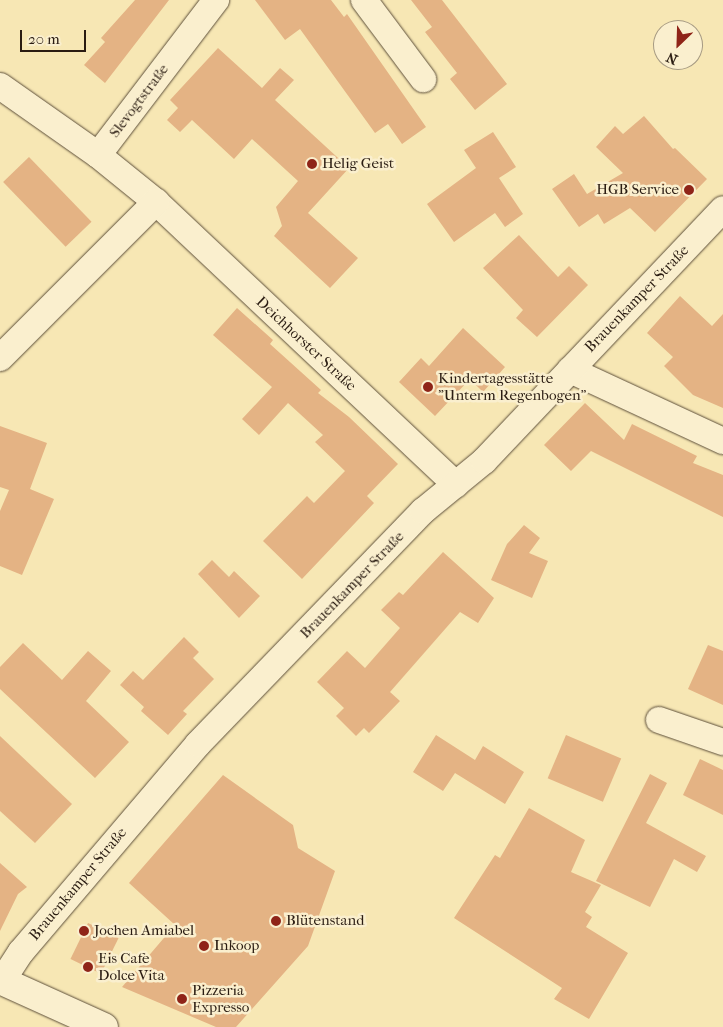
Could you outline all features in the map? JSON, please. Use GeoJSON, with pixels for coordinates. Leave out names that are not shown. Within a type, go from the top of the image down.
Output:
{"type":"FeatureCollection","features":[{"type":"Feature","properties":{"kind":"main road"},"geometry":{"type":"LineString","coordinates":[[1,981],[104,1027]]}},
{"type":"Feature","properties":{"kind":"street","name":"Slevogtstraße"},"geometry":{"type":"LineString","coordinates":[[98,155],[216,0]]}},
{"type":"Feature","properties":{"kind":"street"},"geometry":{"type":"LineString","coordinates":[[364,0],[423,78]]}},
{"type":"Feature","properties":{"kind":"street","name":"Deichhorster Straße"},"geometry":{"type":"LineString","coordinates":[[0,86],[98,155],[156,202],[456,485]]}},
{"type":"Feature","properties":{"kind":"street"},"geometry":{"type":"LineString","coordinates":[[0,358],[156,202]]}},
{"type":"Feature","properties":{"kind":"street","name":"Brauenkamper Straße"},"geometry":{"type":"LineString","coordinates":[[1,981],[39,930],[198,744],[423,511],[484,461],[723,209]]}},
{"type":"Feature","properties":{"kind":"street"},"geometry":{"type":"LineString","coordinates":[[570,370],[723,441]]}},
{"type":"Feature","properties":{"kind":"street"},"geometry":{"type":"LineString","coordinates":[[659,720],[702,732],[723,742]]}},
{"type":"Feature","properties":{"kind":"building"},"geometry":{"type":"Polygon","coordinates":[[[135,0],[169,0],[105,83],[84,65],[105,42],[101,38],[135,0]]]}},
{"type":"Feature","properties":{"kind":"building"},"geometry":{"type":"Polygon","coordinates":[[[255,0],[331,0],[344,17],[347,14],[426,127],[402,144],[388,124],[375,133],[300,29],[285,40],[255,0]]]}},
{"type":"Feature","properties":{"kind":"building"},"geometry":{"type":"Polygon","coordinates":[[[411,0],[442,0],[507,84],[475,110],[450,79],[457,73],[425,32],[432,27],[411,0]]]}},
{"type":"Feature","properties":{"kind":"building","name":"Helig Geist"},"geometry":{"type":"Polygon","coordinates":[[[218,48],[262,88],[280,68],[294,80],[275,100],[349,168],[308,213],[358,258],[330,288],[274,236],[282,226],[276,207],[298,181],[252,139],[234,159],[192,120],[180,132],[167,120],[178,108],[170,100],[218,48]]]}},
{"type":"Feature","properties":{"kind":"building"},"geometry":{"type":"Polygon","coordinates":[[[644,116],[673,149],[675,148],[707,179],[655,232],[630,208],[604,224],[598,214],[579,227],[552,189],[574,174],[587,194],[623,173],[596,147],[615,126],[623,134],[644,116]]]}},
{"type":"Feature","properties":{"kind":"building"},"geometry":{"type":"Polygon","coordinates":[[[493,132],[516,167],[499,178],[523,214],[505,227],[495,213],[454,242],[427,204],[476,168],[464,150],[493,132]]]}},
{"type":"Feature","properties":{"kind":"building"},"geometry":{"type":"Polygon","coordinates":[[[29,157],[92,222],[66,247],[3,182],[29,157]]]}},
{"type":"Feature","properties":{"kind":"building"},"geometry":{"type":"Polygon","coordinates":[[[519,235],[558,277],[569,266],[588,285],[537,337],[516,318],[523,310],[483,268],[519,235]]]}},
{"type":"Feature","properties":{"kind":"building"},"geometry":{"type":"Polygon","coordinates":[[[680,296],[712,326],[723,314],[723,408],[693,395],[664,366],[673,357],[647,333],[680,296]]]}},
{"type":"Feature","properties":{"kind":"building"},"geometry":{"type":"Polygon","coordinates":[[[237,308],[273,340],[270,344],[321,390],[318,393],[349,417],[398,464],[367,496],[374,503],[302,579],[263,541],[307,496],[314,503],[345,471],[315,442],[323,435],[288,403],[259,435],[242,419],[272,387],[213,335],[237,308]]]}},
{"type":"Feature","properties":{"kind":"building"},"geometry":{"type":"Polygon","coordinates":[[[463,328],[505,367],[483,392],[470,379],[435,416],[399,382],[421,358],[429,366],[463,328]]]}},
{"type":"Feature","properties":{"kind":"building"},"geometry":{"type":"Polygon","coordinates":[[[585,403],[624,440],[632,424],[697,456],[693,463],[723,475],[723,517],[591,451],[571,471],[544,445],[585,403]]]}},
{"type":"Feature","properties":{"kind":"building"},"geometry":{"type":"Polygon","coordinates":[[[0,426],[47,443],[30,489],[54,499],[22,575],[0,566],[0,511],[9,490],[0,487],[0,426]]]}},
{"type":"Feature","properties":{"kind":"building"},"geometry":{"type":"Polygon","coordinates":[[[524,525],[540,538],[529,553],[548,561],[532,598],[491,580],[507,544],[524,525]]]}},
{"type":"Feature","properties":{"kind":"building"},"geometry":{"type":"Polygon","coordinates":[[[443,552],[494,598],[478,623],[460,612],[390,692],[400,701],[369,733],[364,728],[356,736],[336,716],[344,708],[317,682],[347,651],[365,668],[400,628],[381,610],[399,592],[403,595],[443,552]]]}},
{"type":"Feature","properties":{"kind":"building"},"geometry":{"type":"Polygon","coordinates":[[[212,560],[229,577],[234,571],[260,596],[239,618],[198,574],[212,560]]]}},
{"type":"Feature","properties":{"kind":"building"},"geometry":{"type":"Polygon","coordinates":[[[184,637],[199,652],[193,658],[214,679],[183,711],[187,714],[168,735],[141,711],[144,707],[120,685],[133,671],[143,680],[184,637]]]}},
{"type":"Feature","properties":{"kind":"building"},"geometry":{"type":"Polygon","coordinates":[[[23,643],[62,680],[88,651],[111,671],[86,701],[129,742],[95,778],[0,689],[0,667],[23,643]]]}},
{"type":"Feature","properties":{"kind":"building"},"geometry":{"type":"Polygon","coordinates":[[[708,645],[723,651],[723,705],[688,689],[708,645]]]}},
{"type":"Feature","properties":{"kind":"building"},"geometry":{"type":"Polygon","coordinates":[[[436,735],[475,760],[483,746],[524,772],[505,804],[455,773],[443,791],[413,772],[436,735]]]}},
{"type":"Feature","properties":{"kind":"building"},"geometry":{"type":"Polygon","coordinates":[[[566,735],[621,758],[603,802],[548,778],[566,735]]]}},
{"type":"Feature","properties":{"kind":"building"},"geometry":{"type":"Polygon","coordinates":[[[0,736],[72,804],[35,843],[0,811],[0,736]]]}},
{"type":"Feature","properties":{"kind":"building"},"geometry":{"type":"Polygon","coordinates":[[[700,759],[723,770],[723,815],[683,795],[700,759]]]}},
{"type":"Feature","properties":{"kind":"building"},"geometry":{"type":"Polygon","coordinates":[[[650,774],[667,783],[646,823],[706,856],[697,872],[674,859],[650,907],[596,881],[650,774]]]}},
{"type":"Feature","properties":{"kind":"building"},"geometry":{"type":"Polygon","coordinates":[[[223,775],[293,825],[298,848],[335,871],[308,946],[236,1027],[216,1027],[122,987],[175,925],[129,883],[223,775]]]}},
{"type":"Feature","properties":{"kind":"building"},"geometry":{"type":"Polygon","coordinates":[[[529,808],[585,840],[571,872],[601,885],[585,912],[592,917],[586,927],[628,953],[589,1019],[554,999],[562,988],[454,918],[495,855],[500,858],[529,808]]]}},
{"type":"Feature","properties":{"kind":"building"},"geometry":{"type":"Polygon","coordinates":[[[0,863],[27,887],[18,894],[0,931],[0,863]]]}},
{"type":"Feature","properties":{"kind":"building"},"geometry":{"type":"Polygon","coordinates":[[[88,923],[119,938],[101,974],[70,959],[88,923]]]}},
{"type":"Feature","properties":{"kind":"place","name":"Helig Geist"},"geometry":{"type":"Point","coordinates":[312,164]}},
{"type":"Feature","properties":{"kind":"place","name":"HGB Service"},"geometry":{"type":"Point","coordinates":[689,190]}},
{"type":"Feature","properties":{"kind":"place","name":"Kindertagesstätte \"Unterm Regenbogen\""},"geometry":{"type":"Point","coordinates":[428,387]}},
{"type":"Feature","properties":{"kind":"place","name":"Blütenstand"},"geometry":{"type":"Point","coordinates":[276,921]}},
{"type":"Feature","properties":{"kind":"place","name":"Jochen Amiabel"},"geometry":{"type":"Point","coordinates":[84,931]}},
{"type":"Feature","properties":{"kind":"place","name":"Inkoop"},"geometry":{"type":"Point","coordinates":[204,946]}},
{"type":"Feature","properties":{"kind":"place","name":"Eis Cafe Dolce Vita"},"geometry":{"type":"Point","coordinates":[88,967]}},
{"type":"Feature","properties":{"kind":"place","name":"Pizzeria Expresso"},"geometry":{"type":"Point","coordinates":[182,999]}}]}
